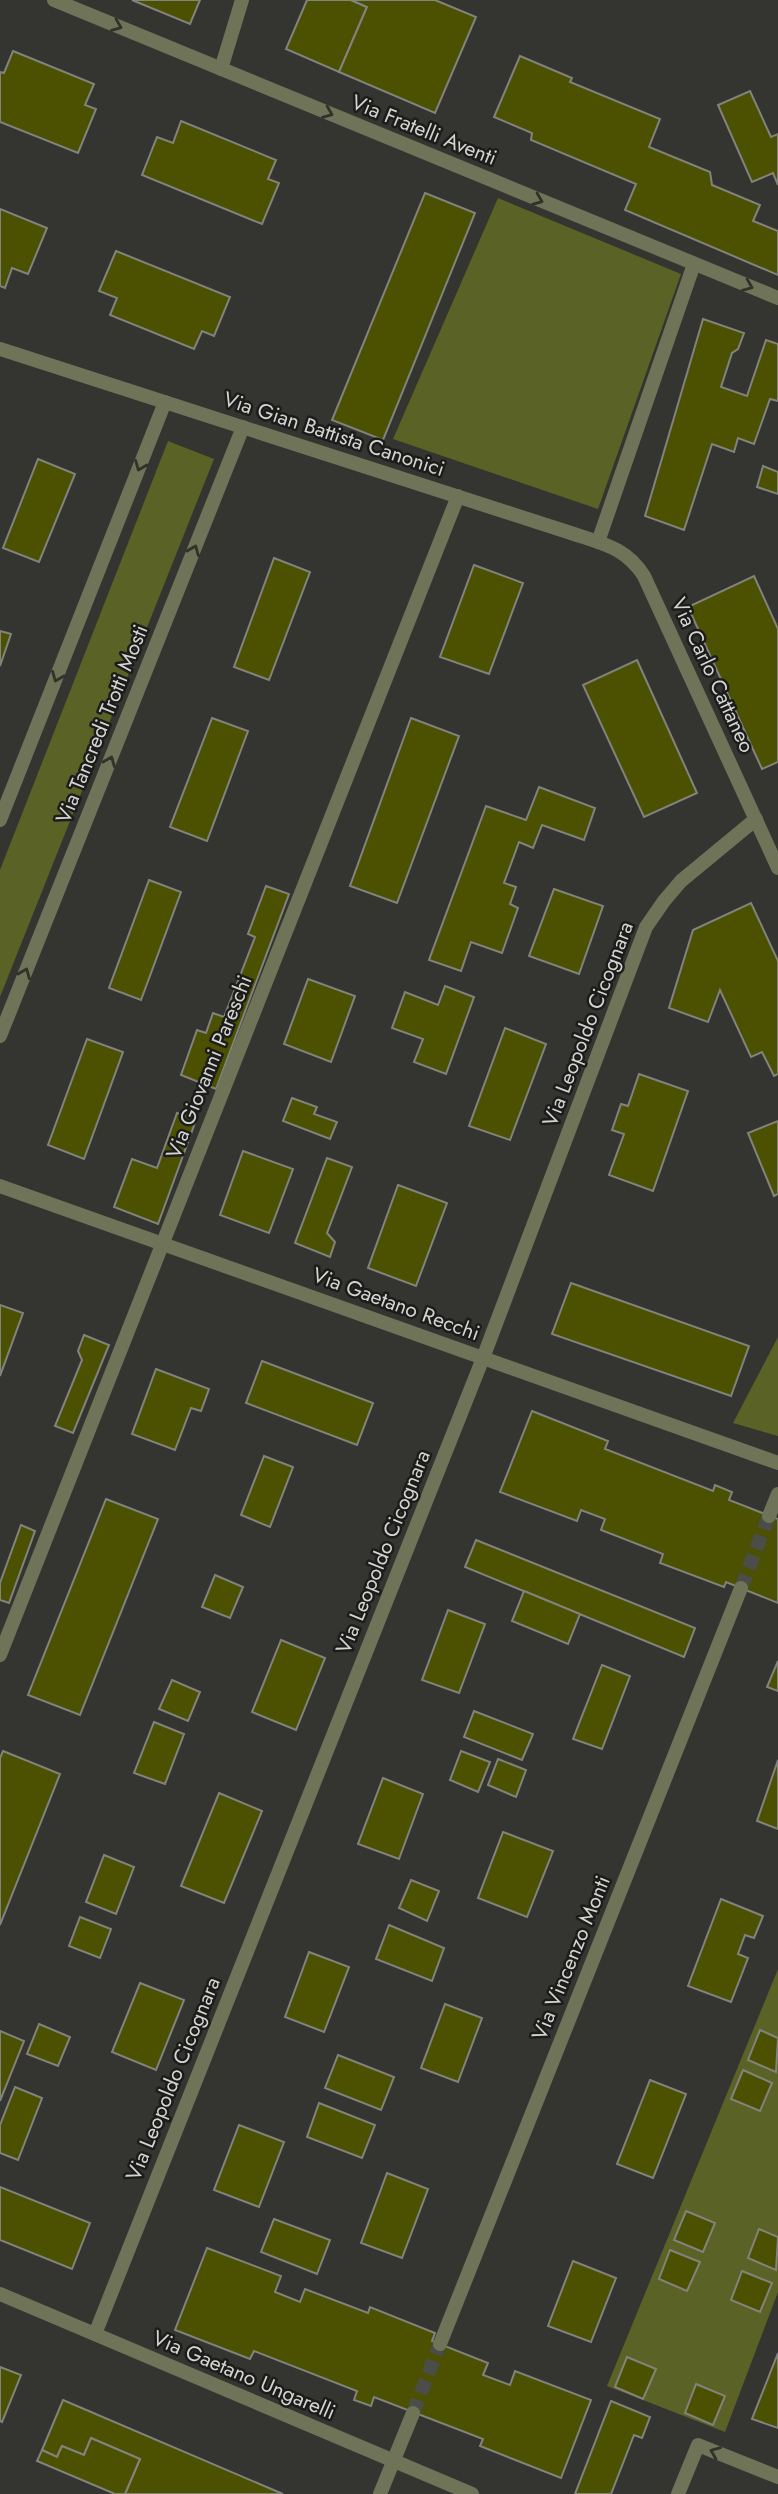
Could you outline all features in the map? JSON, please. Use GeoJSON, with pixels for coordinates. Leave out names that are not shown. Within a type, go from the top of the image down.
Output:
{"type":"FeatureCollection","features":[{"type":"Feature","properties":{"kind":"street","name":"Via Fratelli Aventi"},"geometry":{"type":"LineString","coordinates":[[54,0],[778,298]]}},
{"type":"Feature","properties":{"kind":"street"},"geometry":{"type":"LineString","coordinates":[[221,69],[242,0]]}},
{"type":"Feature","properties":{"kind":"street"},"geometry":{"type":"LineString","coordinates":[[598,542],[694,264]]}},
{"type":"Feature","properties":{"kind":"street","name":"Via Gian Battista Canonici"},"geometry":{"type":"LineString","coordinates":[[0,349],[598,542],[624,553],[635,562],[644,576]]}},
{"type":"Feature","properties":{"kind":"street"},"geometry":{"type":"LineString","coordinates":[[0,820],[165,402]]}},
{"type":"Feature","properties":{"kind":"street","name":"Via Tancredi Trotti Mosti"},"geometry":{"type":"LineString","coordinates":[[0,1036],[243,427]]}},
{"type":"Feature","properties":{"kind":"street","name":"Via Giovanni Pareschi"},"geometry":{"type":"LineString","coordinates":[[0,1655],[458,496]]}},
{"type":"Feature","properties":{"kind":"street","name":"Via Carlo Cattaneo"},"geometry":{"type":"LineString","coordinates":[[644,576],[778,868]]}},
{"type":"Feature","properties":{"kind":"street","name":"Via Leopoldo Cicognara"},"geometry":{"type":"LineString","coordinates":[[95,2334],[483,1358],[646,927],[681,881],[756,818]]}},
{"type":"Feature","properties":{"kind":"street","name":"Via Gaetano Recchi"},"geometry":{"type":"LineString","coordinates":[[0,1186],[778,1463]]}},
{"type":"Feature","properties":{"kind":"street"},"geometry":{"type":"LineString","coordinates":[[769,1516],[778,1494]]}},
{"type":"Feature","properties":{"kind":"street","name":"Via Vincenzo Monti"},"geometry":{"type":"LineString","coordinates":[[440,2344],[741,1588]]}},
{"type":"Feature","properties":{"kind":"street","name":"Via Gaetano Ungarelli"},"geometry":{"type":"LineString","coordinates":[[0,2294],[472,2494]]}},
{"type":"Feature","properties":{"kind":"street"},"geometry":{"type":"LineString","coordinates":[[380,2494],[413,2413]]}},
{"type":"Feature","properties":{"kind":"street"},"geometry":{"type":"LineString","coordinates":[[678,2494],[698,2445],[778,2477]]}},
{"type":"Feature","properties":{"kind":"green space"},"geometry":{"type":"Polygon","coordinates":[[[498,198],[681,274],[598,509],[393,439],[498,198]]]}},
{"type":"Feature","properties":{"kind":"green space"},"geometry":{"type":"Polygon","coordinates":[[[168,441],[214,459],[0,997],[0,870],[168,441]]]}},
{"type":"Feature","properties":{"kind":"green space"},"geometry":{"type":"Polygon","coordinates":[[[778,1337],[778,1436],[733,1423],[778,1337]]]}},
{"type":"Feature","properties":{"kind":"green space"},"geometry":{"type":"Polygon","coordinates":[[[778,1969],[778,2292],[725,2432],[607,2386],[778,1969]]]}},
{"type":"Feature","properties":{"kind":"building"},"geometry":{"type":"Polygon","coordinates":[[[132,0],[200,0],[190,24],[132,0]]]}},
{"type":"Feature","properties":{"kind":"building"},"geometry":{"type":"Polygon","coordinates":[[[307,0],[351,0],[367,7],[339,72],[286,49],[307,0]]]}},
{"type":"Feature","properties":{"kind":"building"},"geometry":{"type":"Polygon","coordinates":[[[351,0],[435,0],[476,17],[435,113],[339,72],[367,7],[351,0]]]}},
{"type":"Feature","properties":{"kind":"building"},"geometry":{"type":"Polygon","coordinates":[[[13,51],[94,84],[85,105],[96,109],[78,153],[0,122],[0,72],[4,73],[13,51]]]}},
{"type":"Feature","properties":{"kind":"building"},"geometry":{"type":"Polygon","coordinates":[[[520,56],[572,78],[570,82],[660,119],[649,147],[710,172],[712,185],[760,205],[753,221],[778,231],[778,275],[625,210],[636,184],[531,140],[532,133],[494,117],[520,56]]]}},
{"type":"Feature","properties":{"kind":"building"},"geometry":{"type":"Polygon","coordinates":[[[750,91],[771,137],[778,134],[778,185],[773,173],[752,182],[718,105],[750,91]]]}},
{"type":"Feature","properties":{"kind":"building"},"geometry":{"type":"Polygon","coordinates":[[[181,121],[276,160],[268,179],[279,183],[262,224],[142,175],[157,137],[173,143],[181,121]]]}},
{"type":"Feature","properties":{"kind":"building"},"geometry":{"type":"Polygon","coordinates":[[[425,193],[475,213],[383,440],[332,420],[425,193]]]}},
{"type":"Feature","properties":{"kind":"building"},"geometry":{"type":"Polygon","coordinates":[[[0,209],[47,228],[28,274],[12,268],[5,288],[0,286],[0,209]]]}},
{"type":"Feature","properties":{"kind":"building"},"geometry":{"type":"Polygon","coordinates":[[[116,251],[230,297],[214,336],[202,331],[194,349],[110,315],[117,298],[99,291],[116,251]]]}},
{"type":"Feature","properties":{"kind":"building"},"geometry":{"type":"Polygon","coordinates":[[[703,319],[744,333],[738,349],[732,353],[721,387],[747,396],[766,340],[778,344],[778,401],[770,399],[754,444],[738,438],[734,452],[712,444],[684,530],[645,516],[703,319]]]}},
{"type":"Feature","properties":{"kind":"building"},"geometry":{"type":"Polygon","coordinates":[[[38,459],[75,474],[39,562],[3,548],[38,459]]]}},
{"type":"Feature","properties":{"kind":"building"},"geometry":{"type":"Polygon","coordinates":[[[763,466],[778,472],[778,494],[757,487],[763,466]]]}},
{"type":"Feature","properties":{"kind":"building"},"geometry":{"type":"Polygon","coordinates":[[[274,558],[310,572],[269,680],[234,667],[274,558]]]}},
{"type":"Feature","properties":{"kind":"building"},"geometry":{"type":"Polygon","coordinates":[[[474,565],[523,583],[489,674],[440,657],[474,565]]]}},
{"type":"Feature","properties":{"kind":"building"},"geometry":{"type":"Polygon","coordinates":[[[754,576],[778,629],[778,762],[762,769],[688,607],[754,576]]]}},
{"type":"Feature","properties":{"kind":"building"},"geometry":{"type":"Polygon","coordinates":[[[0,631],[11,634],[0,666],[0,631]]]}},
{"type":"Feature","properties":{"kind":"building"},"geometry":{"type":"Polygon","coordinates":[[[637,660],[697,793],[644,817],[583,685],[637,660]]]}},
{"type":"Feature","properties":{"kind":"building"},"geometry":{"type":"Polygon","coordinates":[[[212,718],[248,731],[207,841],[170,827],[212,718]]]}},
{"type":"Feature","properties":{"kind":"building"},"geometry":{"type":"Polygon","coordinates":[[[411,718],[459,736],[397,903],[350,886],[411,718]]]}},
{"type":"Feature","properties":{"kind":"building"},"geometry":{"type":"Polygon","coordinates":[[[539,787],[595,808],[584,840],[542,825],[533,848],[519,842],[504,883],[516,887],[510,904],[518,908],[502,953],[471,942],[461,971],[429,960],[486,806],[526,820],[539,787]]]}},
{"type":"Feature","properties":{"kind":"building"},"geometry":{"type":"Polygon","coordinates":[[[149,880],[181,892],[141,1000],[109,988],[149,880]]]}},
{"type":"Feature","properties":{"kind":"building"},"geometry":{"type":"Polygon","coordinates":[[[266,886],[289,894],[216,1089],[181,1075],[197,1030],[206,1033],[213,1013],[224,1017],[255,937],[248,934],[266,886]]]}},
{"type":"Feature","properties":{"kind":"building"},"geometry":{"type":"Polygon","coordinates":[[[554,889],[603,906],[579,974],[529,956],[554,889]]]}},
{"type":"Feature","properties":{"kind":"building"},"geometry":{"type":"Polygon","coordinates":[[[751,903],[778,961],[778,1074],[774,1076],[762,1052],[751,1057],[720,990],[708,1022],[669,1008],[693,930],[751,903]]]}},
{"type":"Feature","properties":{"kind":"building"},"geometry":{"type":"Polygon","coordinates":[[[308,979],[355,996],[331,1062],[284,1044],[308,979]]]}},
{"type":"Feature","properties":{"kind":"building"},"geometry":{"type":"Polygon","coordinates":[[[445,986],[474,997],[446,1074],[414,1062],[423,1039],[392,1028],[405,992],[438,1005],[445,986]]]}},
{"type":"Feature","properties":{"kind":"building"},"geometry":{"type":"Polygon","coordinates":[[[505,1028],[546,1044],[510,1140],[469,1126],[505,1028]]]}},
{"type":"Feature","properties":{"kind":"building"},"geometry":{"type":"Polygon","coordinates":[[[87,1039],[123,1052],[84,1159],[48,1145],[87,1039]]]}},
{"type":"Feature","properties":{"kind":"building"},"geometry":{"type":"Polygon","coordinates":[[[639,1074],[688,1091],[653,1191],[609,1175],[624,1134],[612,1130],[621,1104],[628,1106],[639,1074]]]}},
{"type":"Feature","properties":{"kind":"building"},"geometry":{"type":"Polygon","coordinates":[[[292,1098],[317,1107],[314,1114],[337,1122],[330,1139],[283,1121],[292,1098]]]}},
{"type":"Feature","properties":{"kind":"building"},"geometry":{"type":"Polygon","coordinates":[[[177,1113],[196,1120],[158,1224],[114,1207],[132,1159],[157,1168],[177,1113]]]}},
{"type":"Feature","properties":{"kind":"building"},"geometry":{"type":"Polygon","coordinates":[[[778,1121],[778,1194],[774,1196],[748,1133],[778,1121]]]}},
{"type":"Feature","properties":{"kind":"building"},"geometry":{"type":"Polygon","coordinates":[[[243,1151],[293,1169],[269,1233],[220,1215],[243,1151]]]}},
{"type":"Feature","properties":{"kind":"building"},"geometry":{"type":"Polygon","coordinates":[[[327,1158],[352,1167],[327,1233],[335,1242],[330,1257],[295,1243],[327,1158]]]}},
{"type":"Feature","properties":{"kind":"building"},"geometry":{"type":"Polygon","coordinates":[[[398,1185],[447,1203],[416,1286],[368,1268],[398,1185]]]}},
{"type":"Feature","properties":{"kind":"building"},"geometry":{"type":"Polygon","coordinates":[[[571,1283],[749,1346],[731,1396],[552,1334],[571,1283]]]}},
{"type":"Feature","properties":{"kind":"building"},"geometry":{"type":"Polygon","coordinates":[[[0,1305],[23,1313],[0,1376],[0,1305]]]}},
{"type":"Feature","properties":{"kind":"building"},"geometry":{"type":"Polygon","coordinates":[[[84,1335],[109,1345],[73,1433],[55,1426],[82,1360],[78,1351],[84,1335]]]}},
{"type":"Feature","properties":{"kind":"building"},"geometry":{"type":"Polygon","coordinates":[[[262,1361],[373,1403],[357,1445],[246,1403],[262,1361]]]}},
{"type":"Feature","properties":{"kind":"building"},"geometry":{"type":"Polygon","coordinates":[[[156,1369],[209,1389],[201,1411],[191,1408],[175,1450],[132,1434],[156,1369]]]}},
{"type":"Feature","properties":{"kind":"building"},"geometry":{"type":"Polygon","coordinates":[[[532,1411],[608,1441],[605,1449],[713,1491],[715,1485],[732,1492],[729,1500],[778,1519],[778,1603],[726,1582],[724,1587],[660,1563],[663,1554],[601,1530],[605,1519],[581,1510],[577,1521],[500,1492],[532,1411]]]}},
{"type":"Feature","properties":{"kind":"building"},"geometry":{"type":"Polygon","coordinates":[[[264,1456],[293,1467],[270,1527],[241,1515],[264,1456]]]}},
{"type":"Feature","properties":{"kind":"building"},"geometry":{"type":"Polygon","coordinates":[[[106,1499],[158,1519],[80,1715],[28,1695],[106,1499]]]}},
{"type":"Feature","properties":{"kind":"building"},"geometry":{"type":"Polygon","coordinates":[[[21,1525],[35,1531],[9,1603],[0,1600],[0,1583],[21,1525]]]}},
{"type":"Feature","properties":{"kind":"building"},"geometry":{"type":"Polygon","coordinates":[[[476,1540],[695,1628],[684,1657],[465,1567],[476,1540]]]}},
{"type":"Feature","properties":{"kind":"building"},"geometry":{"type":"Polygon","coordinates":[[[215,1575],[243,1587],[230,1618],[202,1607],[215,1575]]]}},
{"type":"Feature","properties":{"kind":"building"},"geometry":{"type":"Polygon","coordinates":[[[524,1591],[580,1614],[568,1644],[512,1621],[524,1591]]]}},
{"type":"Feature","properties":{"kind":"building"},"geometry":{"type":"Polygon","coordinates":[[[448,1610],[485,1624],[459,1693],[422,1680],[448,1610]]]}},
{"type":"Feature","properties":{"kind":"building"},"geometry":{"type":"Polygon","coordinates":[[[281,1640],[325,1658],[296,1730],[252,1712],[281,1640]]]}},
{"type":"Feature","properties":{"kind":"building"},"geometry":{"type":"Polygon","coordinates":[[[778,1661],[778,1691],[767,1687],[778,1661]]]}},
{"type":"Feature","properties":{"kind":"building"},"geometry":{"type":"Polygon","coordinates":[[[602,1665],[630,1676],[602,1749],[573,1739],[602,1665]]]}},
{"type":"Feature","properties":{"kind":"building"},"geometry":{"type":"Polygon","coordinates":[[[172,1680],[200,1692],[188,1721],[159,1709],[172,1680]]]}},
{"type":"Feature","properties":{"kind":"building"},"geometry":{"type":"Polygon","coordinates":[[[474,1711],[533,1734],[522,1760],[464,1737],[474,1711]]]}},
{"type":"Feature","properties":{"kind":"building"},"geometry":{"type":"Polygon","coordinates":[[[154,1722],[184,1734],[165,1784],[134,1773],[154,1722]]]}},
{"type":"Feature","properties":{"kind":"building"},"geometry":{"type":"Polygon","coordinates":[[[3,1751],[60,1774],[0,1925],[0,1758],[3,1751]]]}},
{"type":"Feature","properties":{"kind":"building"},"geometry":{"type":"Polygon","coordinates":[[[461,1751],[490,1762],[478,1792],[450,1780],[461,1751]]]}},
{"type":"Feature","properties":{"kind":"building"},"geometry":{"type":"Polygon","coordinates":[[[498,1759],[526,1770],[516,1797],[488,1785],[498,1759]]]}},
{"type":"Feature","properties":{"kind":"building"},"geometry":{"type":"Polygon","coordinates":[[[778,1760],[778,1829],[757,1821],[778,1760]]]}},
{"type":"Feature","properties":{"kind":"building"},"geometry":{"type":"Polygon","coordinates":[[[383,1778],[423,1794],[399,1859],[358,1844],[383,1778]]]}},
{"type":"Feature","properties":{"kind":"building"},"geometry":{"type":"Polygon","coordinates":[[[219,1793],[262,1811],[224,1903],[181,1886],[219,1793]]]}},
{"type":"Feature","properties":{"kind":"building"},"geometry":{"type":"Polygon","coordinates":[[[503,1832],[553,1851],[527,1917],[478,1898],[503,1832]]]}},
{"type":"Feature","properties":{"kind":"building"},"geometry":{"type":"Polygon","coordinates":[[[104,1855],[134,1867],[116,1914],[86,1902],[104,1855]]]}},
{"type":"Feature","properties":{"kind":"building"},"geometry":{"type":"Polygon","coordinates":[[[411,1880],[439,1891],[427,1921],[399,1908],[411,1880]]]}},
{"type":"Feature","properties":{"kind":"building"},"geometry":{"type":"Polygon","coordinates":[[[721,1899],[763,1916],[754,1938],[745,1935],[738,1954],[748,1958],[731,2002],[688,1986],[721,1899]]]}},
{"type":"Feature","properties":{"kind":"building"},"geometry":{"type":"Polygon","coordinates":[[[80,1917],[111,1929],[100,1958],[69,1946],[80,1917]]]}},
{"type":"Feature","properties":{"kind":"building"},"geometry":{"type":"Polygon","coordinates":[[[389,1925],[444,1948],[432,1981],[376,1959],[389,1925]]]}},
{"type":"Feature","properties":{"kind":"building"},"geometry":{"type":"Polygon","coordinates":[[[309,1952],[349,1967],[324,2032],[285,2017],[309,1952]]]}},
{"type":"Feature","properties":{"kind":"building"},"geometry":{"type":"Polygon","coordinates":[[[140,1983],[184,2000],[156,2070],[112,2052],[140,1983]]]}},
{"type":"Feature","properties":{"kind":"building"},"geometry":{"type":"Polygon","coordinates":[[[445,2004],[482,2018],[458,2082],[421,2068],[445,2004]]]}},
{"type":"Feature","properties":{"kind":"building"},"geometry":{"type":"Polygon","coordinates":[[[39,2024],[70,2037],[58,2066],[27,2054],[39,2024]]]}},
{"type":"Feature","properties":{"kind":"building"},"geometry":{"type":"Polygon","coordinates":[[[760,2030],[778,2038],[776,2072],[748,2060],[760,2030]]]}},
{"type":"Feature","properties":{"kind":"building"},"geometry":{"type":"Polygon","coordinates":[[[0,2031],[24,2041],[0,2101],[0,2031]]]}},
{"type":"Feature","properties":{"kind":"building"},"geometry":{"type":"Polygon","coordinates":[[[338,2055],[394,2077],[381,2110],[325,2088],[338,2055]]]}},
{"type":"Feature","properties":{"kind":"building"},"geometry":{"type":"Polygon","coordinates":[[[743,2070],[772,2083],[760,2111],[731,2099],[743,2070]]]}},
{"type":"Feature","properties":{"kind":"building"},"geometry":{"type":"Polygon","coordinates":[[[650,2080],[686,2094],[653,2178],[617,2164],[650,2080]]]}},
{"type":"Feature","properties":{"kind":"building"},"geometry":{"type":"Polygon","coordinates":[[[15,2087],[42,2098],[18,2160],[0,2153],[0,2125],[15,2087]]]}},
{"type":"Feature","properties":{"kind":"building"},"geometry":{"type":"Polygon","coordinates":[[[319,2103],[375,2125],[362,2158],[307,2137],[319,2103]]]}},
{"type":"Feature","properties":{"kind":"building"},"geometry":{"type":"Polygon","coordinates":[[[239,2125],[284,2142],[259,2207],[214,2190],[239,2125]]]}},
{"type":"Feature","properties":{"kind":"building"},"geometry":{"type":"Polygon","coordinates":[[[387,2173],[428,2189],[402,2258],[361,2243],[387,2173]]]}},
{"type":"Feature","properties":{"kind":"building"},"geometry":{"type":"Polygon","coordinates":[[[0,2187],[90,2223],[72,2269],[0,2240],[0,2187]]]}},
{"type":"Feature","properties":{"kind":"building"},"geometry":{"type":"Polygon","coordinates":[[[686,2211],[715,2223],[703,2252],[674,2240],[686,2211]]]}},
{"type":"Feature","properties":{"kind":"building"},"geometry":{"type":"Polygon","coordinates":[[[274,2219],[330,2240],[317,2274],[261,2252],[274,2219]]]}},
{"type":"Feature","properties":{"kind":"building"},"geometry":{"type":"Polygon","coordinates":[[[759,2229],[778,2237],[776,2270],[748,2258],[759,2229]]]}},
{"type":"Feature","properties":{"kind":"building"},"geometry":{"type":"Polygon","coordinates":[[[207,2248],[281,2276],[275,2292],[300,2302],[305,2289],[368,2313],[370,2307],[435,2333],[432,2341],[488,2363],[483,2375],[510,2385],[515,2371],[591,2400],[561,2478],[480,2446],[483,2439],[374,2397],[371,2406],[354,2400],[357,2391],[254,2351],[250,2359],[175,2330],[207,2248]]]}},
{"type":"Feature","properties":{"kind":"building"},"geometry":{"type":"Polygon","coordinates":[[[670,2250],[700,2262],[687,2291],[659,2279],[670,2250]]]}},
{"type":"Feature","properties":{"kind":"building"},"geometry":{"type":"Polygon","coordinates":[[[573,2261],[616,2278],[591,2342],[548,2326],[573,2261]]]}},
{"type":"Feature","properties":{"kind":"building"},"geometry":{"type":"Polygon","coordinates":[[[742,2271],[772,2283],[760,2312],[731,2300],[742,2271]]]}},
{"type":"Feature","properties":{"kind":"building"},"geometry":{"type":"Polygon","coordinates":[[[778,2353],[778,2428],[752,2419],[778,2353]]]}},
{"type":"Feature","properties":{"kind":"building"},"geometry":{"type":"Polygon","coordinates":[[[627,2357],[656,2369],[643,2399],[615,2387],[627,2357]]]}},
{"type":"Feature","properties":{"kind":"building"},"geometry":{"type":"Polygon","coordinates":[[[0,2367],[21,2375],[2,2422],[0,2421],[0,2367]]]}},
{"type":"Feature","properties":{"kind":"building"},"geometry":{"type":"Polygon","coordinates":[[[696,2384],[725,2396],[713,2425],[685,2413],[696,2384]]]}},
{"type":"Feature","properties":{"kind":"building"},"geometry":{"type":"Polygon","coordinates":[[[63,2400],[283,2494],[125,2494],[140,2459],[91,2438],[84,2455],[62,2446],[57,2457],[42,2450],[63,2400]]]}},
{"type":"Feature","properties":{"kind":"building"},"geometry":{"type":"Polygon","coordinates":[[[611,2401],[650,2417],[642,2438],[634,2435],[611,2494],[575,2494],[611,2401]]]}},
{"type":"Feature","properties":{"kind":"building"},"geometry":{"type":"Polygon","coordinates":[[[91,2438],[140,2459],[125,2494],[115,2494],[37,2461],[42,2450],[57,2457],[62,2446],[84,2455],[91,2438]]]}},
{"type":"Feature","properties":{"kind":"tunnel"},"geometry":{"type":"LineString","coordinates":[[741,1588],[769,1516]]}},
{"type":"Feature","properties":{"kind":"tunnel"},"geometry":{"type":"LineString","coordinates":[[413,2413],[440,2344]]}}]}
